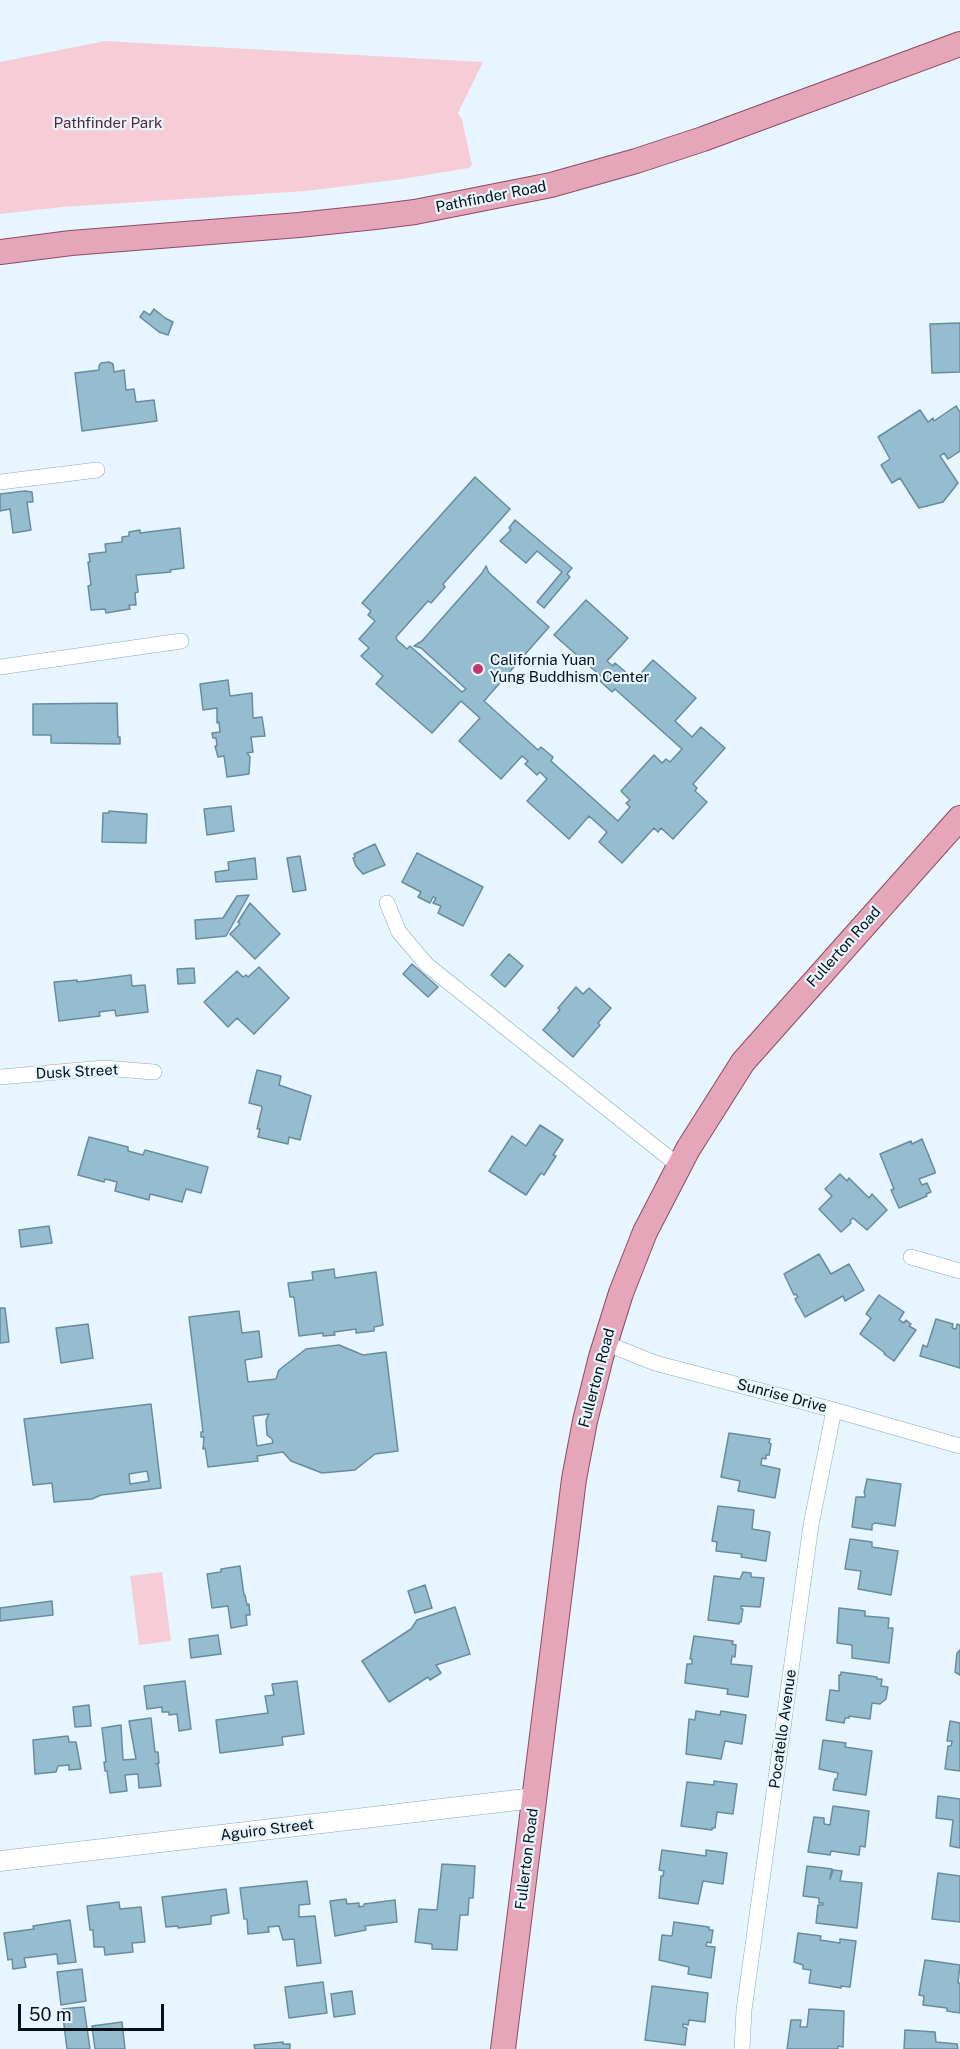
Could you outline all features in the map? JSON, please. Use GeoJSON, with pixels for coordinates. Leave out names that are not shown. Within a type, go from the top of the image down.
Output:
{"type":"FeatureCollection","features":[{"type":"Feature","properties":{"kind":"main road","name":"Pathfinder Road"},"geometry":{"type":"LineString","coordinates":[[0,252],[71,243],[375,217],[415,212],[551,185],[693,143],[960,44]]}},
{"type":"Feature","properties":{"kind":"main road","name":"Fullerton Road"},"geometry":{"type":"LineString","coordinates":[[503,2049],[574,1479],[585,1421],[605,1343],[621,1293],[645,1232],[679,1166],[743,1062],[960,818]]}},
{"type":"Feature","properties":{"kind":"street"},"geometry":{"type":"LineString","coordinates":[[0,482],[97,470]]}},
{"type":"Feature","properties":{"kind":"street"},"geometry":{"type":"LineString","coordinates":[[0,667],[182,641]]}},
{"type":"Feature","properties":{"kind":"street"},"geometry":{"type":"LineString","coordinates":[[387,903],[399,932],[427,965],[679,1166]]}},
{"type":"Feature","properties":{"kind":"street","name":"Dusk Street"},"geometry":{"type":"LineString","coordinates":[[0,1077],[104,1068],[154,1072]]}},
{"type":"Feature","properties":{"kind":"street"},"geometry":{"type":"LineString","coordinates":[[911,1257],[960,1271]]}},
{"type":"Feature","properties":{"kind":"street","name":"Sunrise Drive"},"geometry":{"type":"LineString","coordinates":[[605,1343],[655,1363],[960,1446]]}},
{"type":"Feature","properties":{"kind":"street","name":"Pocatello Avenue"},"geometry":{"type":"LineString","coordinates":[[742,2049],[744,2010],[811,1525],[834,1410]]}},
{"type":"Feature","properties":{"kind":"street","name":"Aguiro Street"},"geometry":{"type":"LineString","coordinates":[[0,1861],[534,1798]]}},
{"type":"Feature","properties":{"kind":"green space","name":"Pathfinder Park"},"geometry":{"type":"Polygon","coordinates":[[[105,41],[483,62],[458,113],[462,120],[472,165],[469,168],[402,179],[306,191],[63,207],[0,214],[0,62],[105,41]]]}},
{"type":"Feature","properties":{"kind":"green space"},"geometry":{"type":"Polygon","coordinates":[[[162,1572],[171,1641],[139,1645],[130,1576],[162,1572]]]}},
{"type":"Feature","properties":{"kind":"building"},"geometry":{"type":"Polygon","coordinates":[[[154,309],[173,322],[168,335],[159,332],[140,317],[144,311],[150,315],[154,309]]]}},
{"type":"Feature","properties":{"kind":"building"},"geometry":{"type":"Polygon","coordinates":[[[960,323],[960,372],[932,373],[930,324],[960,323]]]}},
{"type":"Feature","properties":{"kind":"building"},"geometry":{"type":"Polygon","coordinates":[[[101,363],[113,364],[114,372],[124,370],[126,390],[134,389],[136,402],[154,400],[157,421],[82,431],[75,373],[99,370],[101,363]]]}},
{"type":"Feature","properties":{"kind":"building"},"geometry":{"type":"Polygon","coordinates":[[[956,406],[960,412],[960,451],[948,459],[944,453],[940,456],[958,483],[943,502],[919,508],[900,478],[892,483],[881,465],[890,459],[878,437],[920,410],[928,422],[933,418],[934,421],[956,406]]]}},
{"type":"Feature","properties":{"kind":"building","name":"California Yuan Yung Buddhism Center"},"geometry":{"type":"Polygon","coordinates":[[[475,477],[510,509],[443,584],[445,587],[431,603],[428,601],[396,637],[397,640],[407,649],[410,646],[462,692],[466,689],[421,648],[414,646],[422,641],[486,566],[489,573],[549,627],[484,701],[538,750],[541,747],[553,757],[551,761],[618,821],[630,807],[626,803],[630,800],[621,791],[654,755],[662,763],[666,759],[670,762],[682,749],[615,689],[612,692],[600,681],[603,678],[554,635],[586,600],[628,638],[607,661],[613,666],[615,663],[628,674],[625,677],[632,683],[653,660],[696,698],[675,721],[692,737],[701,727],[725,748],[693,784],[697,788],[695,791],[707,802],[673,839],[661,828],[658,832],[654,828],[622,863],[599,842],[607,832],[589,816],[569,839],[527,801],[547,779],[540,772],[537,775],[525,764],[528,761],[522,756],[501,779],[459,741],[480,718],[461,701],[432,733],[376,684],[383,676],[361,656],[369,648],[359,639],[375,621],[368,615],[371,611],[362,603],[475,477]]]}},
{"type":"Feature","properties":{"kind":"building"},"geometry":{"type":"Polygon","coordinates":[[[32,492],[33,502],[27,502],[31,530],[13,533],[10,509],[0,511],[0,494],[32,492]]]}},
{"type":"Feature","properties":{"kind":"building"},"geometry":{"type":"Polygon","coordinates":[[[515,520],[572,568],[567,574],[570,577],[544,608],[537,602],[562,572],[537,551],[526,563],[500,541],[511,530],[509,528],[515,520]]]}},
{"type":"Feature","properties":{"kind":"building"},"geometry":{"type":"Polygon","coordinates":[[[180,528],[184,568],[170,570],[171,572],[136,575],[138,592],[135,593],[136,605],[129,605],[130,609],[106,613],[105,609],[91,610],[88,586],[91,585],[89,554],[106,552],[105,544],[122,542],[122,537],[129,536],[129,532],[140,530],[140,533],[180,528]]]}},
{"type":"Feature","properties":{"kind":"building"},"geometry":{"type":"Polygon","coordinates":[[[228,680],[230,696],[252,693],[253,718],[262,717],[265,736],[251,737],[253,752],[247,753],[250,757],[249,774],[227,777],[224,756],[218,757],[215,746],[217,746],[216,738],[213,738],[212,733],[220,732],[219,722],[217,723],[217,708],[203,710],[200,684],[228,680]]]}},
{"type":"Feature","properties":{"kind":"building"},"geometry":{"type":"Polygon","coordinates":[[[117,703],[120,744],[51,743],[51,735],[33,735],[33,704],[117,703]]]}},
{"type":"Feature","properties":{"kind":"building"},"geometry":{"type":"Polygon","coordinates":[[[231,806],[234,831],[207,835],[204,809],[231,806]]]}},
{"type":"Feature","properties":{"kind":"building"},"geometry":{"type":"Polygon","coordinates":[[[109,811],[147,814],[146,843],[102,842],[103,813],[109,813],[109,811]]]}},
{"type":"Feature","properties":{"kind":"building"},"geometry":{"type":"Polygon","coordinates":[[[375,844],[385,865],[363,874],[356,866],[354,854],[375,844]]]}},
{"type":"Feature","properties":{"kind":"building"},"geometry":{"type":"Polygon","coordinates":[[[417,853],[483,887],[463,926],[438,913],[441,906],[433,903],[436,898],[433,897],[430,903],[418,897],[421,892],[402,882],[417,853]]]}},
{"type":"Feature","properties":{"kind":"building"},"geometry":{"type":"Polygon","coordinates":[[[300,856],[306,890],[293,892],[287,858],[300,856]]]}},
{"type":"Feature","properties":{"kind":"building"},"geometry":{"type":"Polygon","coordinates":[[[255,858],[257,879],[216,882],[215,872],[229,870],[228,862],[255,858]]]}},
{"type":"Feature","properties":{"kind":"building"},"geometry":{"type":"Polygon","coordinates":[[[249,895],[226,936],[196,939],[195,920],[223,918],[237,896],[249,895]]]}},
{"type":"Feature","properties":{"kind":"building"},"geometry":{"type":"Polygon","coordinates":[[[250,903],[280,934],[255,959],[230,934],[240,924],[238,922],[250,903]]]}},
{"type":"Feature","properties":{"kind":"building"},"geometry":{"type":"Polygon","coordinates":[[[509,954],[523,966],[505,987],[491,975],[509,954]]]}},
{"type":"Feature","properties":{"kind":"building"},"geometry":{"type":"Polygon","coordinates":[[[412,964],[438,987],[428,997],[403,974],[412,964]]]}},
{"type":"Feature","properties":{"kind":"building"},"geometry":{"type":"Polygon","coordinates":[[[259,967],[289,998],[254,1034],[237,1018],[228,1027],[204,1002],[237,971],[243,977],[246,975],[248,977],[259,967]]]}},
{"type":"Feature","properties":{"kind":"building"},"geometry":{"type":"Polygon","coordinates":[[[194,968],[195,983],[178,984],[177,969],[194,968]]]}},
{"type":"Feature","properties":{"kind":"building"},"geometry":{"type":"Polygon","coordinates":[[[131,975],[132,986],[145,985],[148,1012],[116,1016],[115,1010],[99,1012],[100,1016],[59,1021],[54,982],[77,980],[77,982],[131,975]]]}},
{"type":"Feature","properties":{"kind":"building"},"geometry":{"type":"Polygon","coordinates":[[[576,987],[583,994],[589,988],[611,1008],[573,1057],[543,1030],[576,987]]]}},
{"type":"Feature","properties":{"kind":"building"},"geometry":{"type":"Polygon","coordinates":[[[257,1070],[281,1076],[279,1085],[311,1096],[300,1140],[289,1137],[288,1144],[258,1137],[260,1129],[257,1129],[262,1108],[249,1103],[257,1070]]]}},
{"type":"Feature","properties":{"kind":"building"},"geometry":{"type":"Polygon","coordinates":[[[540,1125],[563,1140],[544,1175],[541,1173],[526,1195],[489,1171],[512,1136],[526,1146],[540,1125]]]}},
{"type":"Feature","properties":{"kind":"building"},"geometry":{"type":"Polygon","coordinates":[[[89,1137],[128,1147],[128,1151],[143,1155],[145,1150],[208,1167],[201,1193],[186,1189],[182,1202],[150,1194],[149,1200],[115,1191],[117,1182],[105,1179],[104,1182],[78,1175],[89,1137]]]}},
{"type":"Feature","properties":{"kind":"building"},"geometry":{"type":"Polygon","coordinates":[[[922,1139],[935,1173],[919,1179],[922,1185],[927,1183],[931,1192],[899,1208],[880,1154],[911,1141],[912,1144],[922,1139]]]}},
{"type":"Feature","properties":{"kind":"building"},"geometry":{"type":"Polygon","coordinates":[[[840,1174],[847,1181],[849,1178],[869,1198],[872,1194],[887,1210],[867,1230],[853,1218],[841,1232],[819,1209],[832,1196],[825,1189],[840,1174]]]}},
{"type":"Feature","properties":{"kind":"building"},"geometry":{"type":"Polygon","coordinates":[[[49,1226],[52,1243],[21,1247],[19,1230],[49,1226]]]}},
{"type":"Feature","properties":{"kind":"building"},"geometry":{"type":"Polygon","coordinates":[[[819,1254],[831,1274],[849,1264],[864,1290],[845,1301],[843,1296],[805,1317],[795,1299],[798,1297],[794,1295],[784,1274],[819,1254]]]}},
{"type":"Feature","properties":{"kind":"building"},"geometry":{"type":"Polygon","coordinates":[[[334,1269],[335,1278],[376,1272],[383,1325],[374,1327],[374,1331],[356,1333],[356,1329],[334,1332],[335,1335],[323,1336],[323,1333],[299,1336],[294,1297],[290,1297],[288,1283],[313,1280],[312,1272],[334,1269]]]}},
{"type":"Feature","properties":{"kind":"building"},"geometry":{"type":"Polygon","coordinates":[[[879,1295],[904,1312],[899,1320],[904,1323],[906,1320],[911,1324],[909,1326],[916,1330],[894,1361],[860,1334],[871,1318],[866,1314],[879,1295]]]}},
{"type":"Feature","properties":{"kind":"building"},"geometry":{"type":"Polygon","coordinates":[[[0,1308],[5,1308],[9,1342],[0,1343],[0,1308]]]}},
{"type":"Feature","properties":{"kind":"building"},"geometry":{"type":"Polygon","coordinates":[[[239,1311],[242,1333],[259,1331],[262,1357],[245,1360],[248,1382],[276,1379],[279,1370],[306,1349],[339,1345],[363,1355],[386,1352],[398,1451],[375,1454],[355,1470],[322,1473],[291,1461],[283,1452],[257,1456],[258,1461],[208,1467],[205,1448],[203,1449],[204,1437],[201,1437],[201,1432],[203,1432],[189,1317],[239,1311]],[[269,1414],[253,1416],[257,1446],[273,1443],[267,1435],[266,1420],[269,1414]]]}},
{"type":"Feature","properties":{"kind":"building"},"geometry":{"type":"Polygon","coordinates":[[[936,1319],[953,1324],[952,1328],[956,1329],[957,1324],[960,1325],[960,1368],[920,1356],[923,1345],[927,1347],[936,1319]]]}},
{"type":"Feature","properties":{"kind":"building"},"geometry":{"type":"Polygon","coordinates":[[[88,1324],[93,1358],[61,1363],[56,1328],[88,1324]]]}},
{"type":"Feature","properties":{"kind":"building"},"geometry":{"type":"Polygon","coordinates":[[[151,1404],[161,1488],[101,1495],[92,1499],[54,1502],[52,1483],[33,1485],[24,1419],[151,1404]],[[147,1471],[129,1474],[130,1484],[149,1481],[147,1471]]]}},
{"type":"Feature","properties":{"kind":"building"},"geometry":{"type":"Polygon","coordinates":[[[729,1433],[770,1439],[769,1455],[766,1455],[766,1459],[762,1458],[761,1465],[780,1469],[775,1498],[738,1491],[740,1481],[721,1477],[729,1433]]]}},
{"type":"Feature","properties":{"kind":"building"},"geometry":{"type":"Polygon","coordinates":[[[867,1479],[901,1484],[895,1526],[875,1523],[872,1525],[872,1530],[852,1527],[856,1497],[865,1497],[867,1479]]]}},
{"type":"Feature","properties":{"kind":"building"},"geometry":{"type":"Polygon","coordinates":[[[718,1506],[754,1510],[752,1529],[770,1532],[766,1561],[741,1557],[742,1554],[716,1551],[717,1542],[712,1541],[718,1506]]]}},
{"type":"Feature","properties":{"kind":"building"},"geometry":{"type":"Polygon","coordinates":[[[850,1539],[872,1542],[872,1547],[898,1551],[891,1595],[858,1589],[861,1571],[845,1569],[850,1539]]]}},
{"type":"Feature","properties":{"kind":"building"},"geometry":{"type":"Polygon","coordinates":[[[240,1566],[244,1595],[247,1605],[249,1604],[250,1615],[246,1615],[247,1625],[231,1628],[228,1606],[212,1608],[207,1574],[240,1566]]]}},
{"type":"Feature","properties":{"kind":"building"},"geometry":{"type":"Polygon","coordinates":[[[743,1572],[751,1573],[751,1577],[764,1578],[760,1607],[741,1606],[743,1609],[739,1624],[708,1620],[714,1576],[740,1579],[743,1572]]]}},
{"type":"Feature","properties":{"kind":"building"},"geometry":{"type":"Polygon","coordinates":[[[425,1585],[432,1608],[415,1613],[408,1591],[425,1585]]]}},
{"type":"Feature","properties":{"kind":"building"},"geometry":{"type":"Polygon","coordinates":[[[52,1601],[53,1615],[0,1621],[0,1608],[52,1601]]]}},
{"type":"Feature","properties":{"kind":"building"},"geometry":{"type":"Polygon","coordinates":[[[455,1607],[470,1654],[436,1665],[441,1673],[430,1680],[428,1677],[389,1702],[362,1661],[411,1629],[417,1620],[455,1607]]]}},
{"type":"Feature","properties":{"kind":"building"},"geometry":{"type":"Polygon","coordinates":[[[839,1608],[865,1611],[865,1616],[889,1618],[888,1628],[893,1628],[889,1663],[852,1658],[852,1645],[837,1643],[839,1608]]]}},
{"type":"Feature","properties":{"kind":"building"},"geometry":{"type":"Polygon","coordinates":[[[218,1635],[221,1654],[191,1658],[189,1639],[218,1635]]]}},
{"type":"Feature","properties":{"kind":"building"},"geometry":{"type":"Polygon","coordinates":[[[694,1636],[733,1641],[732,1644],[736,1645],[735,1657],[732,1656],[731,1664],[752,1666],[748,1697],[727,1694],[728,1689],[685,1683],[687,1664],[692,1664],[692,1659],[690,1659],[694,1636]]]}},
{"type":"Feature","properties":{"kind":"building"},"geometry":{"type":"Polygon","coordinates":[[[960,1650],[960,1675],[955,1672],[957,1653],[960,1650]]]}},
{"type":"Feature","properties":{"kind":"building"},"geometry":{"type":"Polygon","coordinates":[[[841,1672],[877,1677],[877,1679],[882,1679],[881,1686],[888,1687],[886,1699],[880,1704],[872,1703],[870,1719],[849,1716],[845,1718],[844,1723],[826,1720],[830,1690],[839,1691],[841,1672]]]}},
{"type":"Feature","properties":{"kind":"building"},"geometry":{"type":"Polygon","coordinates":[[[185,1681],[191,1729],[179,1731],[177,1714],[169,1715],[169,1712],[162,1712],[162,1707],[147,1709],[144,1686],[185,1681]]]}},
{"type":"Feature","properties":{"kind":"building"},"geometry":{"type":"Polygon","coordinates":[[[297,1681],[304,1734],[282,1737],[283,1745],[220,1753],[216,1720],[268,1713],[265,1696],[274,1695],[272,1684],[297,1681]]]}},
{"type":"Feature","properties":{"kind":"building"},"geometry":{"type":"Polygon","coordinates":[[[89,1705],[91,1726],[75,1727],[73,1707],[89,1705]]]}},
{"type":"Feature","properties":{"kind":"building"},"geometry":{"type":"Polygon","coordinates":[[[696,1711],[720,1715],[721,1711],[746,1715],[742,1744],[725,1741],[721,1759],[686,1754],[689,1719],[695,1720],[696,1711]]]}},
{"type":"Feature","properties":{"kind":"building"},"geometry":{"type":"Polygon","coordinates":[[[151,1718],[155,1752],[158,1752],[159,1763],[156,1764],[158,1764],[161,1786],[139,1788],[138,1774],[125,1775],[127,1791],[110,1793],[107,1771],[105,1771],[102,1728],[121,1725],[123,1760],[136,1759],[129,1721],[151,1718]]]}},
{"type":"Feature","properties":{"kind":"building"},"geometry":{"type":"Polygon","coordinates":[[[950,1721],[960,1723],[960,1771],[945,1769],[948,1746],[951,1746],[952,1741],[947,1741],[950,1721]]]}},
{"type":"Feature","properties":{"kind":"building"},"geometry":{"type":"Polygon","coordinates":[[[68,1736],[69,1742],[76,1742],[81,1769],[69,1770],[69,1765],[58,1766],[56,1772],[35,1774],[33,1740],[68,1736]]]}},
{"type":"Feature","properties":{"kind":"building"},"geometry":{"type":"Polygon","coordinates":[[[823,1740],[846,1743],[845,1747],[872,1751],[866,1795],[833,1790],[838,1773],[819,1769],[823,1740]]]}},
{"type":"Feature","properties":{"kind":"building"},"geometry":{"type":"Polygon","coordinates":[[[714,1781],[737,1784],[733,1814],[717,1812],[715,1828],[712,1830],[681,1826],[687,1782],[714,1785],[714,1781]]]}},
{"type":"Feature","properties":{"kind":"building"},"geometry":{"type":"Polygon","coordinates":[[[938,1796],[960,1799],[960,1848],[950,1846],[953,1820],[936,1818],[938,1796]]]}},
{"type":"Feature","properties":{"kind":"building"},"geometry":{"type":"Polygon","coordinates":[[[833,1806],[869,1811],[865,1847],[860,1846],[859,1855],[831,1851],[830,1855],[808,1852],[814,1817],[824,1818],[824,1824],[830,1825],[833,1806]]]}},
{"type":"Feature","properties":{"kind":"building"},"geometry":{"type":"Polygon","coordinates":[[[662,1850],[706,1856],[706,1850],[727,1853],[723,1884],[703,1881],[698,1904],[659,1898],[661,1876],[664,1871],[659,1870],[662,1850]]]}},
{"type":"Feature","properties":{"kind":"building"},"geometry":{"type":"Polygon","coordinates":[[[442,1864],[475,1866],[473,1898],[469,1898],[468,1915],[460,1915],[457,1950],[432,1949],[432,1944],[415,1942],[419,1909],[437,1910],[442,1864]]]}},
{"type":"Feature","properties":{"kind":"building"},"geometry":{"type":"Polygon","coordinates":[[[807,1866],[832,1869],[830,1879],[833,1870],[842,1871],[840,1881],[862,1883],[857,1928],[816,1923],[818,1905],[823,1905],[823,1903],[819,1903],[819,1898],[803,1896],[807,1866]]]}},
{"type":"Feature","properties":{"kind":"building"},"geometry":{"type":"Polygon","coordinates":[[[938,1873],[960,1876],[960,1922],[932,1919],[938,1873]]]}},
{"type":"Feature","properties":{"kind":"building"},"geometry":{"type":"Polygon","coordinates":[[[307,1881],[310,1904],[299,1905],[299,1917],[315,1916],[321,1963],[297,1966],[294,1939],[283,1940],[279,1926],[268,1927],[269,1932],[248,1934],[240,1888],[307,1881]]]}},
{"type":"Feature","properties":{"kind":"building"},"geometry":{"type":"Polygon","coordinates":[[[226,1889],[229,1913],[211,1916],[211,1924],[166,1927],[162,1897],[226,1889]]]}},
{"type":"Feature","properties":{"kind":"building"},"geometry":{"type":"Polygon","coordinates":[[[346,1899],[347,1904],[359,1903],[359,1907],[364,1904],[395,1900],[397,1922],[365,1926],[366,1930],[335,1936],[330,1901],[346,1899]]]}},
{"type":"Feature","properties":{"kind":"building"},"geometry":{"type":"Polygon","coordinates":[[[119,1902],[120,1909],[141,1907],[145,1942],[132,1943],[133,1952],[105,1955],[104,1947],[94,1947],[93,1930],[90,1930],[87,1906],[119,1902]]]}},
{"type":"Feature","properties":{"kind":"building"},"geometry":{"type":"Polygon","coordinates":[[[70,1920],[76,1962],[58,1964],[57,1954],[24,1958],[26,1967],[13,1969],[12,1959],[8,1960],[4,1933],[34,1929],[33,1926],[70,1920]]]}},
{"type":"Feature","properties":{"kind":"building"},"geometry":{"type":"Polygon","coordinates":[[[674,1922],[709,1927],[709,1930],[713,1930],[711,1943],[707,1942],[706,1946],[715,1947],[711,1978],[688,1974],[689,1967],[659,1960],[662,1935],[672,1936],[674,1922]]]}},
{"type":"Feature","properties":{"kind":"building"},"geometry":{"type":"Polygon","coordinates":[[[798,1933],[821,1936],[820,1940],[840,1943],[840,1939],[856,1941],[850,1987],[841,1986],[841,1988],[809,1983],[811,1970],[803,1969],[803,1965],[794,1962],[798,1933]]]}},
{"type":"Feature","properties":{"kind":"building"},"geometry":{"type":"Polygon","coordinates":[[[925,1960],[960,1965],[958,1983],[960,1983],[960,2013],[947,2011],[947,2008],[923,2005],[924,1996],[919,1995],[925,1960]]]}},
{"type":"Feature","properties":{"kind":"building"},"geometry":{"type":"Polygon","coordinates":[[[82,1969],[86,2001],[61,2005],[57,1972],[82,1969]]]}},
{"type":"Feature","properties":{"kind":"building"},"geometry":{"type":"Polygon","coordinates":[[[323,1982],[327,2013],[289,2018],[285,1987],[323,1982]]]}},
{"type":"Feature","properties":{"kind":"building"},"geometry":{"type":"Polygon","coordinates":[[[652,1986],[708,1993],[705,2022],[689,2020],[688,2025],[683,2024],[683,2027],[687,2028],[685,2045],[645,2040],[652,1986]]]}},
{"type":"Feature","properties":{"kind":"building"},"geometry":{"type":"Polygon","coordinates":[[[352,1991],[355,2014],[334,2017],[331,1994],[352,1991]]]}},
{"type":"Feature","properties":{"kind":"building"},"geometry":{"type":"Polygon","coordinates":[[[84,2007],[90,2049],[67,2049],[62,2009],[84,2007]]]}},
{"type":"Feature","properties":{"kind":"building"},"geometry":{"type":"Polygon","coordinates":[[[809,2009],[844,2011],[843,2047],[838,2046],[838,2049],[787,2049],[791,2020],[801,2020],[800,2027],[807,2027],[809,2009]]]}},
{"type":"Feature","properties":{"kind":"building"},"geometry":{"type":"Polygon","coordinates":[[[122,2022],[125,2049],[95,2049],[92,2026],[122,2022]]]}},
{"type":"Feature","properties":{"kind":"building"},"geometry":{"type":"Polygon","coordinates":[[[905,2030],[935,2032],[936,2042],[957,2044],[958,2049],[904,2049],[905,2030]]]}},
{"type":"Feature","properties":{"kind":"building"},"geometry":{"type":"Polygon","coordinates":[[[283,2042],[283,2044],[290,2044],[290,2049],[255,2049],[254,2045],[283,2042]]]}},
{"type":"Feature","properties":{"kind":"place","name":"California Yuan Yung Buddhism Center"},"geometry":{"type":"Point","coordinates":[478,669]}}]}
